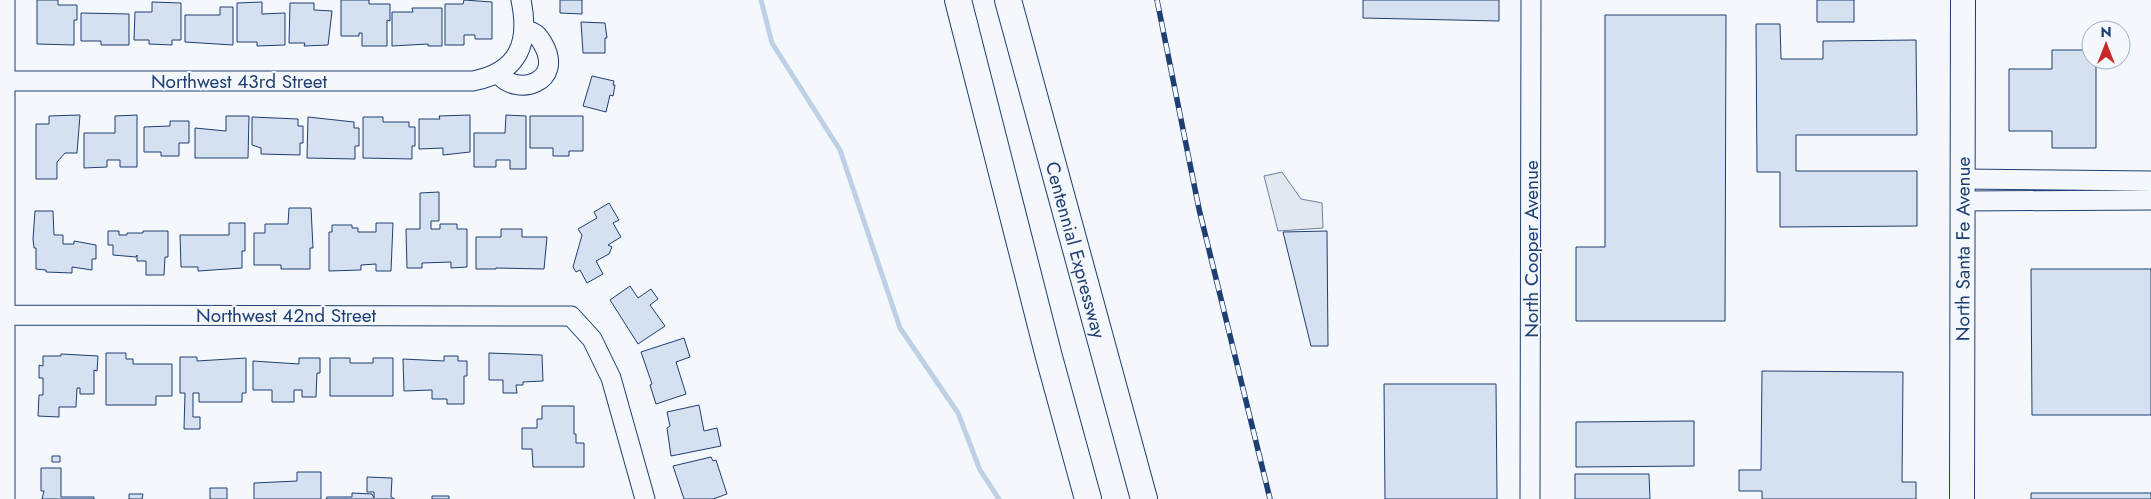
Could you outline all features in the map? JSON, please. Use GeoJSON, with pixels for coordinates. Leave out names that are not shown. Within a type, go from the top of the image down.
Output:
{"type":"FeatureCollection","features":[{"type":"Feature","properties":{"kind":"highway"},"geometry":{"type":"LineString","coordinates":[[958,0],[1048,357],[1088,499]]}},
{"type":"Feature","properties":{"kind":"highway","name":"Centennial Expressway"},"geometry":{"type":"LineString","coordinates":[[1008,0],[1144,499]]}},
{"type":"Feature","properties":{"kind":"main road","name":"North Santa Fe Avenue"},"geometry":{"type":"LineString","coordinates":[[1962,499],[1963,0]]}},
{"type":"Feature","properties":{"kind":"street"},"geometry":{"type":"LineString","coordinates":[[5,0],[3,61],[6,81],[3,315],[5,499]]}},
{"type":"Feature","properties":{"kind":"street"},"geometry":{"type":"LineString","coordinates":[[521,0],[526,30],[519,51],[499,74],[504,80],[515,84],[538,81],[545,76],[550,67],[550,58],[538,36],[526,30]]}},
{"type":"Feature","properties":{"kind":"street","name":"North Cooper Avenue"},"geometry":{"type":"LineString","coordinates":[[1530,499],[1531,0]]}},
{"type":"Feature","properties":{"kind":"street","name":"Northwest 43rd Street"},"geometry":{"type":"LineString","coordinates":[[6,81],[473,81],[499,74]]}},
{"type":"Feature","properties":{"kind":"street"},"geometry":{"type":"LineString","coordinates":[[1962,190],[2151,182]]}},
{"type":"Feature","properties":{"kind":"street"},"geometry":{"type":"LineString","coordinates":[[1962,190],[2151,200]]}},
{"type":"Feature","properties":{"kind":"street","name":"Northwest 42nd Street"},"geometry":{"type":"LineString","coordinates":[[3,315],[571,316],[592,339],[611,378],[645,499]]}},
{"type":"Feature","properties":{"kind":"shaded area"},"geometry":{"type":"Polygon","coordinates":[[[1282,172],[1301,199],[1322,203],[1323,228],[1278,231],[1264,176],[1282,172]]]}},
{"type":"Feature","properties":{"kind":"building"},"geometry":{"type":"Polygon","coordinates":[[[37,0],[58,0],[58,5],[77,5],[77,20],[74,20],[74,45],[37,44],[37,0]]]}},
{"type":"Feature","properties":{"kind":"building"},"geometry":{"type":"Polygon","coordinates":[[[341,0],[369,0],[369,4],[390,4],[390,21],[387,20],[387,46],[362,46],[362,33],[359,33],[359,36],[341,36],[341,0]]]}},
{"type":"Feature","properties":{"kind":"building"},"geometry":{"type":"Polygon","coordinates":[[[464,0],[492,2],[492,39],[475,39],[475,35],[464,35],[464,45],[445,45],[445,4],[463,4],[464,0]]]}},
{"type":"Feature","properties":{"kind":"building"},"geometry":{"type":"Polygon","coordinates":[[[560,0],[582,0],[582,14],[560,13],[560,0]]]}},
{"type":"Feature","properties":{"kind":"building"},"geometry":{"type":"Polygon","coordinates":[[[1363,0],[1499,0],[1499,21],[1363,18],[1363,0]]]}},
{"type":"Feature","properties":{"kind":"building"},"geometry":{"type":"Polygon","coordinates":[[[1817,0],[1854,0],[1854,22],[1817,22],[1817,0]]]}},
{"type":"Feature","properties":{"kind":"building"},"geometry":{"type":"Polygon","coordinates":[[[152,2],[181,3],[181,40],[172,40],[172,45],[149,44],[149,40],[134,40],[135,12],[152,12],[152,2]]]}},
{"type":"Feature","properties":{"kind":"building"},"geometry":{"type":"Polygon","coordinates":[[[262,2],[262,14],[285,13],[285,45],[257,46],[257,42],[237,42],[237,3],[262,2]]]}},
{"type":"Feature","properties":{"kind":"building"},"geometry":{"type":"Polygon","coordinates":[[[290,3],[314,3],[314,10],[332,11],[328,45],[304,46],[305,43],[289,43],[290,3]]]}},
{"type":"Feature","properties":{"kind":"building"},"geometry":{"type":"Polygon","coordinates":[[[220,7],[233,7],[233,45],[185,42],[185,15],[220,15],[220,7]]]}},
{"type":"Feature","properties":{"kind":"building"},"geometry":{"type":"Polygon","coordinates":[[[412,8],[442,8],[442,46],[428,46],[428,44],[392,46],[392,12],[413,12],[412,8]]]}},
{"type":"Feature","properties":{"kind":"building"},"geometry":{"type":"Polygon","coordinates":[[[81,13],[129,14],[129,45],[101,45],[101,41],[81,41],[81,13]]]}},
{"type":"Feature","properties":{"kind":"building"},"geometry":{"type":"Polygon","coordinates":[[[1605,15],[1726,15],[1725,321],[1576,321],[1576,247],[1605,247],[1605,15]]]}},
{"type":"Feature","properties":{"kind":"building"},"geometry":{"type":"Polygon","coordinates":[[[581,22],[605,23],[607,38],[605,38],[605,53],[583,53],[581,22]]]}},
{"type":"Feature","properties":{"kind":"building"},"geometry":{"type":"Polygon","coordinates":[[[1756,24],[1780,24],[1781,59],[1823,59],[1823,41],[1916,40],[1917,135],[1796,135],[1796,171],[1917,171],[1917,226],[1780,227],[1780,172],[1757,172],[1756,24]]]}},
{"type":"Feature","properties":{"kind":"building"},"geometry":{"type":"Polygon","coordinates":[[[2052,50],[2081,50],[2081,70],[2096,70],[2096,148],[2052,148],[2052,131],[2009,131],[2009,69],[2052,69],[2052,50]]]}},
{"type":"Feature","properties":{"kind":"building"},"geometry":{"type":"Polygon","coordinates":[[[592,76],[614,81],[613,96],[610,95],[606,112],[583,106],[592,76]]]}},
{"type":"Feature","properties":{"kind":"building"},"geometry":{"type":"Polygon","coordinates":[[[80,115],[77,153],[65,153],[57,162],[57,179],[36,179],[36,124],[49,124],[49,116],[80,115]]]}},
{"type":"Feature","properties":{"kind":"building"},"geometry":{"type":"Polygon","coordinates":[[[137,115],[137,167],[120,167],[120,160],[107,160],[107,167],[84,168],[84,133],[115,133],[115,116],[137,115]]]}},
{"type":"Feature","properties":{"kind":"building"},"geometry":{"type":"Polygon","coordinates":[[[470,115],[470,152],[443,155],[443,148],[419,149],[419,119],[440,119],[439,116],[470,115]]]}},
{"type":"Feature","properties":{"kind":"building"},"geometry":{"type":"Polygon","coordinates":[[[506,115],[526,116],[526,169],[510,169],[510,160],[496,160],[496,167],[474,167],[474,133],[505,133],[506,115]]]}},
{"type":"Feature","properties":{"kind":"building"},"geometry":{"type":"Polygon","coordinates":[[[226,116],[249,116],[248,158],[195,158],[195,128],[226,131],[226,116]]]}},
{"type":"Feature","properties":{"kind":"building"},"geometry":{"type":"Polygon","coordinates":[[[530,116],[583,116],[583,151],[569,151],[569,156],[553,156],[553,148],[530,148],[530,116]]]}},
{"type":"Feature","properties":{"kind":"building"},"geometry":{"type":"Polygon","coordinates":[[[252,117],[298,119],[298,126],[303,126],[303,143],[300,143],[300,155],[261,154],[261,148],[252,145],[252,117]]]}},
{"type":"Feature","properties":{"kind":"building"},"geometry":{"type":"Polygon","coordinates":[[[308,117],[354,122],[354,128],[359,128],[359,146],[355,146],[355,159],[307,158],[308,117]]]}},
{"type":"Feature","properties":{"kind":"building"},"geometry":{"type":"Polygon","coordinates":[[[363,117],[383,117],[383,122],[409,122],[409,127],[415,127],[415,146],[412,146],[412,159],[363,158],[363,117]]]}},
{"type":"Feature","properties":{"kind":"building"},"geometry":{"type":"Polygon","coordinates":[[[170,121],[189,121],[189,143],[179,143],[179,156],[161,156],[161,152],[144,152],[144,127],[170,126],[170,121]]]}},
{"type":"Feature","properties":{"kind":"building"},"geometry":{"type":"Polygon","coordinates":[[[439,192],[439,221],[431,221],[431,229],[440,229],[440,224],[457,224],[457,229],[467,229],[467,267],[451,268],[451,262],[422,263],[422,268],[407,268],[406,229],[420,229],[420,193],[439,192]]]}},
{"type":"Feature","properties":{"kind":"building"},"geometry":{"type":"Polygon","coordinates":[[[609,203],[619,220],[613,223],[621,237],[608,245],[612,247],[609,254],[596,261],[603,274],[587,283],[580,270],[576,272],[573,267],[582,235],[578,229],[597,218],[594,212],[609,203]]]}},
{"type":"Feature","properties":{"kind":"building"},"geometry":{"type":"Polygon","coordinates":[[[289,208],[311,208],[313,248],[310,248],[310,269],[281,269],[281,265],[254,265],[254,233],[265,233],[265,224],[288,224],[289,208]]]}},
{"type":"Feature","properties":{"kind":"building"},"geometry":{"type":"Polygon","coordinates":[[[35,211],[53,211],[54,235],[63,235],[63,244],[74,244],[74,241],[96,245],[96,259],[92,259],[92,270],[72,267],[72,273],[46,272],[46,270],[36,269],[36,248],[34,248],[33,239],[35,211]]]}},
{"type":"Feature","properties":{"kind":"building"},"geometry":{"type":"Polygon","coordinates":[[[229,223],[245,223],[245,251],[242,251],[242,268],[198,271],[198,267],[181,267],[180,235],[229,235],[229,223]]]}},
{"type":"Feature","properties":{"kind":"building"},"geometry":{"type":"Polygon","coordinates":[[[376,223],[393,223],[391,271],[376,271],[376,264],[361,265],[361,270],[329,271],[329,232],[332,232],[332,225],[352,225],[352,228],[358,228],[358,232],[376,232],[376,223]]]}},
{"type":"Feature","properties":{"kind":"building"},"geometry":{"type":"Polygon","coordinates":[[[501,229],[522,229],[522,237],[547,237],[544,269],[476,269],[476,237],[501,237],[501,229]]]}},
{"type":"Feature","properties":{"kind":"building"},"geometry":{"type":"Polygon","coordinates":[[[108,231],[119,231],[119,235],[127,235],[127,233],[143,233],[143,231],[168,231],[168,257],[165,257],[164,275],[146,275],[146,261],[137,261],[137,255],[136,257],[113,255],[113,245],[108,245],[108,231]]]}},
{"type":"Feature","properties":{"kind":"building"},"geometry":{"type":"Polygon","coordinates":[[[1327,231],[1328,346],[1311,346],[1283,232],[1327,231]]]}},
{"type":"Feature","properties":{"kind":"building"},"geometry":{"type":"Polygon","coordinates":[[[2031,269],[2151,269],[2151,415],[2032,415],[2031,269]]]}},
{"type":"Feature","properties":{"kind":"building"},"geometry":{"type":"Polygon","coordinates":[[[630,286],[638,298],[651,289],[658,299],[650,305],[665,326],[638,344],[610,300],[630,286]]]}},
{"type":"Feature","properties":{"kind":"building"},"geometry":{"type":"Polygon","coordinates":[[[684,338],[690,357],[676,362],[686,394],[656,404],[650,385],[652,384],[641,352],[684,338]]]}},
{"type":"Feature","properties":{"kind":"building"},"geometry":{"type":"Polygon","coordinates":[[[106,353],[126,353],[126,359],[133,359],[133,364],[172,364],[172,396],[156,396],[156,405],[106,405],[106,353]]]}},
{"type":"Feature","properties":{"kind":"building"},"geometry":{"type":"Polygon","coordinates":[[[489,353],[542,355],[543,381],[523,382],[523,385],[516,385],[517,393],[503,393],[503,380],[489,380],[489,353]]]}},
{"type":"Feature","properties":{"kind":"building"},"geometry":{"type":"Polygon","coordinates":[[[61,354],[98,356],[97,371],[94,370],[94,394],[80,394],[80,388],[77,388],[76,407],[59,407],[59,417],[38,416],[39,395],[43,395],[43,378],[39,378],[39,365],[43,366],[43,356],[61,356],[61,354]]]}},
{"type":"Feature","properties":{"kind":"building"},"geometry":{"type":"Polygon","coordinates":[[[444,356],[458,356],[458,361],[467,361],[467,376],[464,376],[464,404],[447,404],[447,399],[432,399],[432,390],[404,391],[403,359],[444,361],[444,356]]]}},
{"type":"Feature","properties":{"kind":"building"},"geometry":{"type":"Polygon","coordinates":[[[180,357],[197,357],[197,361],[246,358],[246,393],[242,393],[242,402],[199,402],[199,393],[193,393],[193,417],[200,417],[200,429],[184,429],[185,393],[180,393],[180,357]]]}},
{"type":"Feature","properties":{"kind":"building"},"geometry":{"type":"Polygon","coordinates":[[[299,358],[320,358],[320,373],[317,373],[316,397],[302,397],[302,390],[294,390],[294,402],[272,402],[272,390],[253,390],[253,361],[299,364],[299,358]]]}},
{"type":"Feature","properties":{"kind":"building"},"geometry":{"type":"Polygon","coordinates":[[[330,358],[350,358],[350,363],[373,363],[373,358],[393,358],[393,396],[330,396],[330,358]]]}},
{"type":"Feature","properties":{"kind":"building"},"geometry":{"type":"Polygon","coordinates":[[[1762,371],[1903,372],[1902,482],[1916,482],[1916,499],[1762,499],[1762,491],[1739,491],[1739,470],[1761,470],[1762,371]]]}},
{"type":"Feature","properties":{"kind":"building"},"geometry":{"type":"Polygon","coordinates":[[[1384,384],[1496,384],[1497,499],[1385,499],[1384,384]]]}},
{"type":"Feature","properties":{"kind":"building"},"geometry":{"type":"Polygon","coordinates":[[[699,405],[704,431],[717,428],[721,446],[671,456],[667,428],[670,426],[667,412],[699,405]]]}},
{"type":"Feature","properties":{"kind":"building"},"geometry":{"type":"Polygon","coordinates":[[[542,406],[574,406],[574,434],[576,434],[576,443],[584,443],[584,467],[533,467],[532,449],[522,449],[522,428],[537,428],[537,419],[542,419],[542,406]]]}},
{"type":"Feature","properties":{"kind":"building"},"geometry":{"type":"Polygon","coordinates":[[[1694,421],[1694,466],[1576,467],[1576,422],[1694,421]]]}},
{"type":"Feature","properties":{"kind":"building"},"geometry":{"type":"Polygon","coordinates":[[[52,456],[60,456],[60,462],[52,462],[52,456]]]}},
{"type":"Feature","properties":{"kind":"building"},"geometry":{"type":"Polygon","coordinates":[[[711,457],[713,461],[716,460],[727,494],[713,499],[684,499],[673,466],[711,457]]]}},
{"type":"Feature","properties":{"kind":"building"},"geometry":{"type":"Polygon","coordinates":[[[41,468],[61,468],[61,497],[94,497],[94,499],[42,499],[44,491],[41,491],[41,468]]]}},
{"type":"Feature","properties":{"kind":"building"},"geometry":{"type":"Polygon","coordinates":[[[297,472],[321,472],[321,499],[254,499],[254,483],[297,481],[297,472]]]}},
{"type":"Feature","properties":{"kind":"building"},"geometry":{"type":"Polygon","coordinates":[[[1575,474],[1649,474],[1650,499],[1575,499],[1575,474]]]}},
{"type":"Feature","properties":{"kind":"building"},"geometry":{"type":"Polygon","coordinates":[[[367,477],[392,478],[391,497],[395,499],[326,499],[327,497],[352,497],[352,493],[372,494],[374,498],[374,492],[367,492],[367,477]]]}},
{"type":"Feature","properties":{"kind":"building"},"geometry":{"type":"Polygon","coordinates":[[[210,488],[227,488],[227,499],[210,499],[210,488]]]}},
{"type":"Feature","properties":{"kind":"building"},"geometry":{"type":"Polygon","coordinates":[[[2031,493],[2151,493],[2151,499],[2031,499],[2031,493]]]}},
{"type":"Feature","properties":{"kind":"building"},"geometry":{"type":"Polygon","coordinates":[[[129,494],[143,494],[142,499],[129,499],[129,494]]]}},
{"type":"Feature","properties":{"kind":"building"},"geometry":{"type":"Polygon","coordinates":[[[432,496],[449,496],[449,499],[432,499],[432,496]]]}},
{"type":"Feature","properties":{"kind":"waterway"},"geometry":{"type":"LineString","coordinates":[[761,0],[772,43],[840,150],[900,328],[958,413],[980,470],[999,499]]}},
{"type":"Feature","properties":{"kind":"railway"},"geometry":{"type":"LineString","coordinates":[[1157,0],[1199,209],[1270,499]]}}]}
